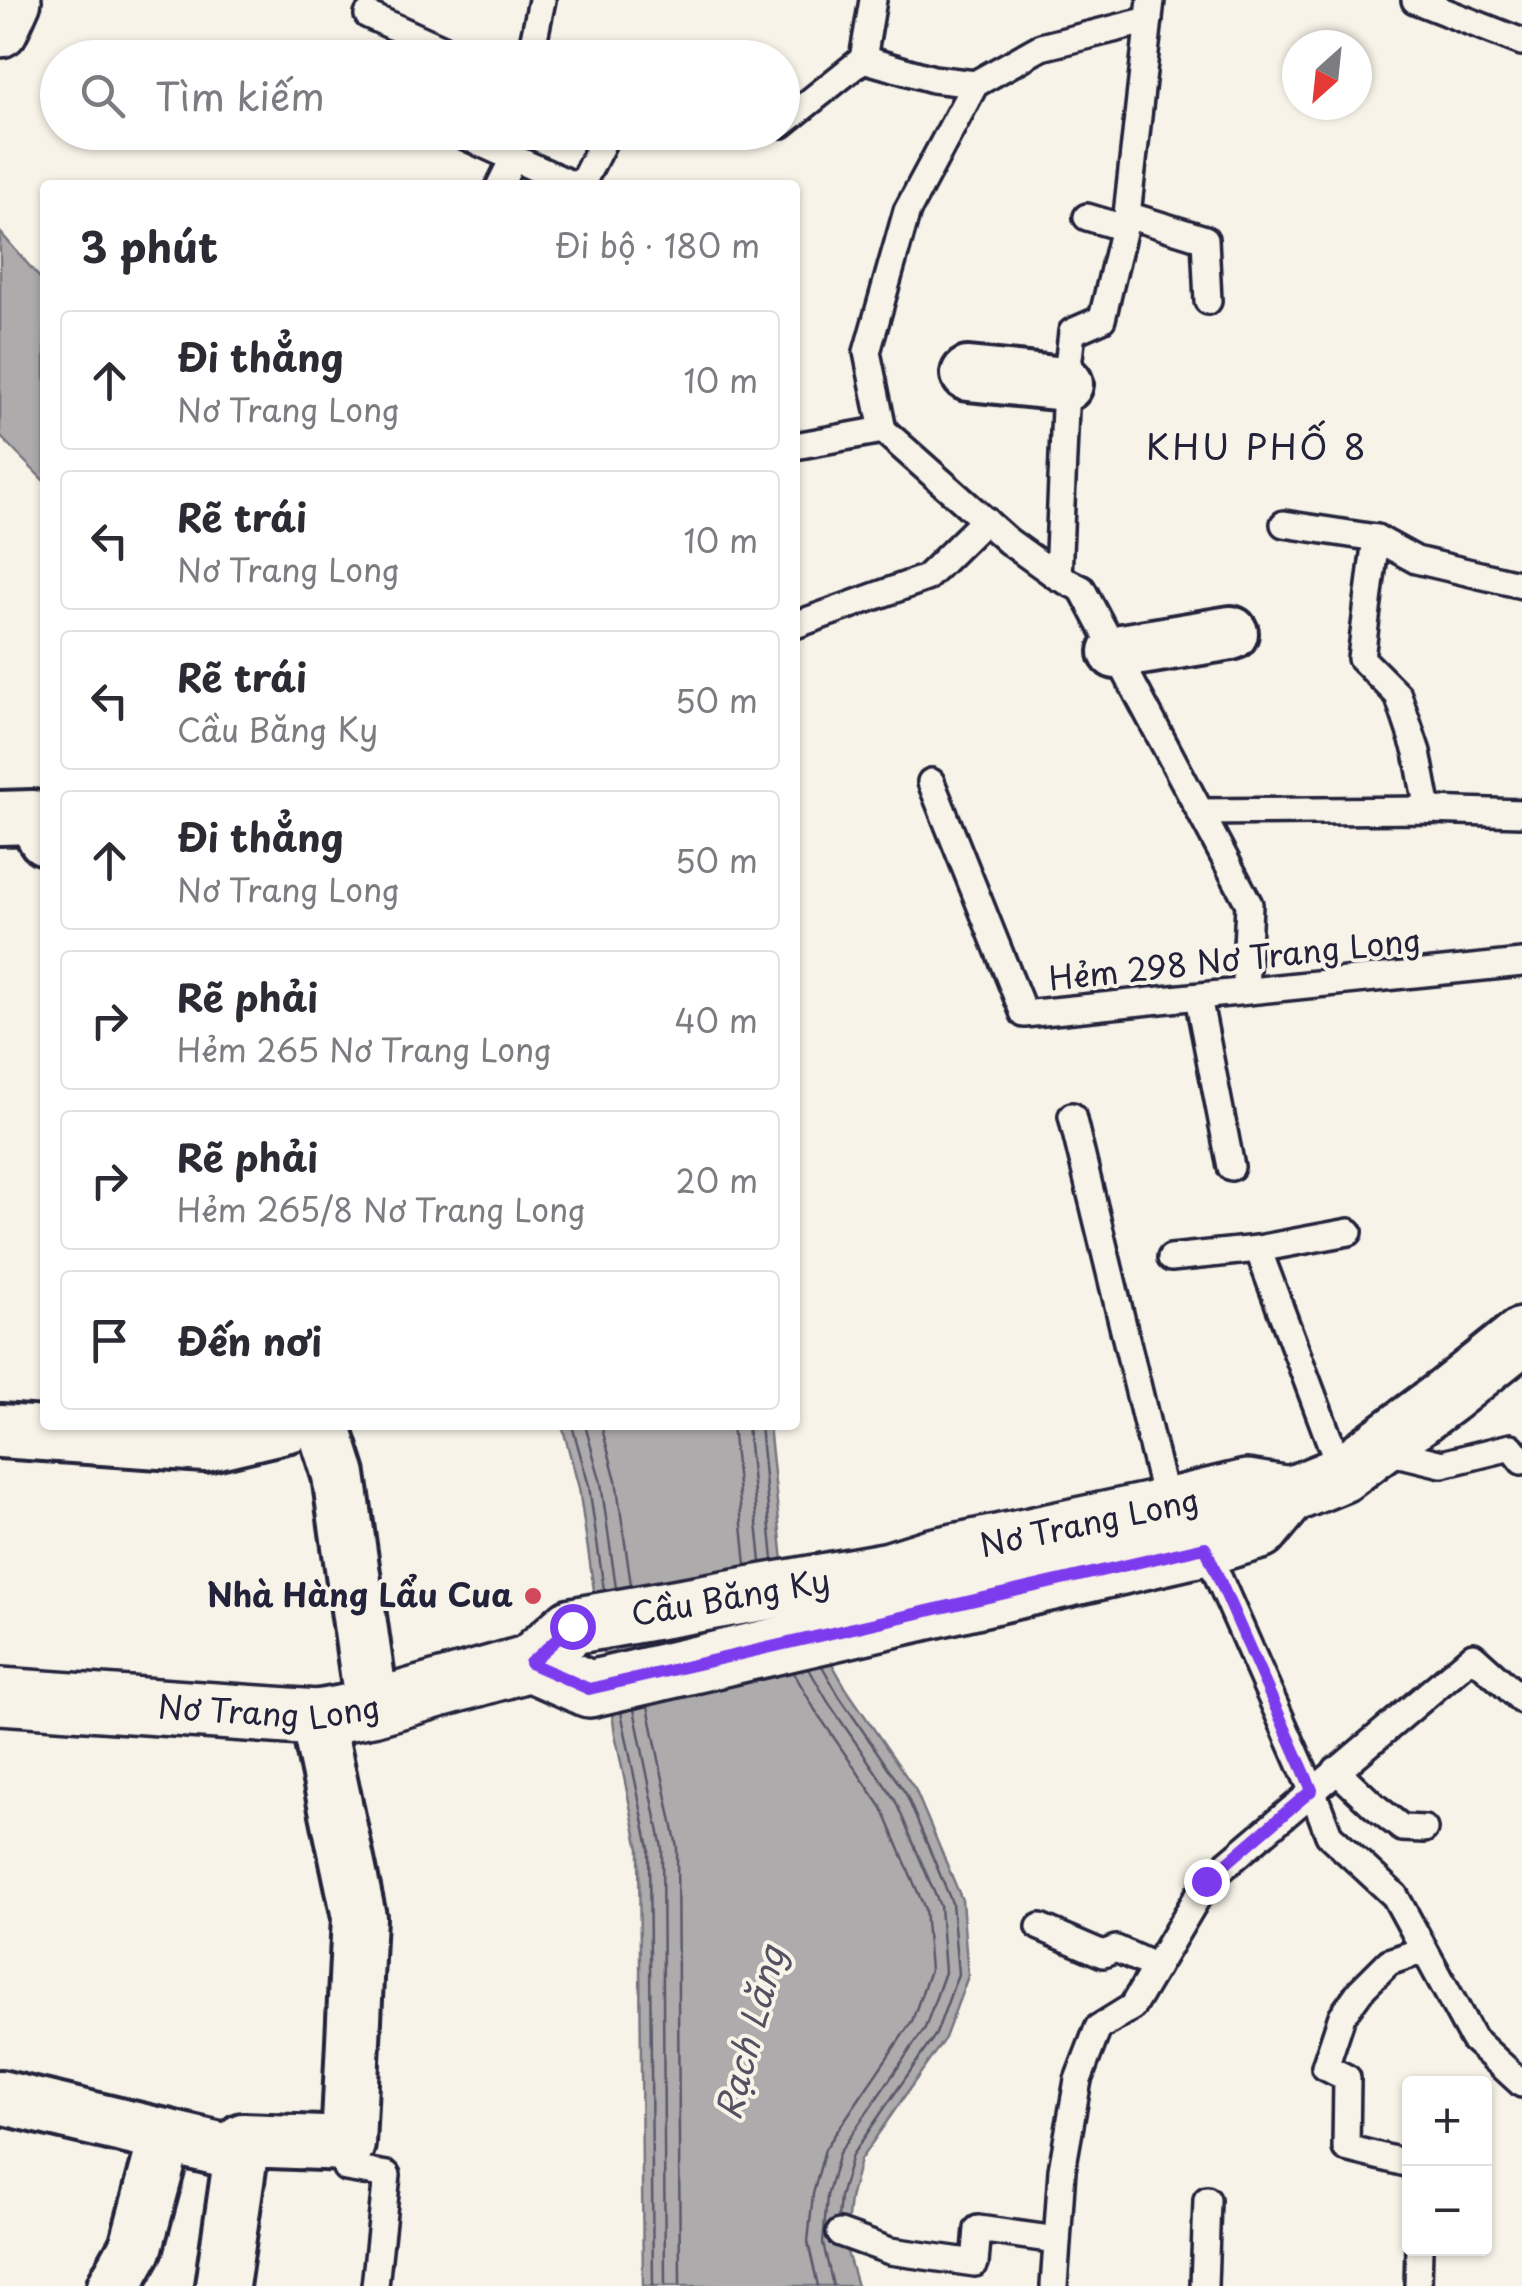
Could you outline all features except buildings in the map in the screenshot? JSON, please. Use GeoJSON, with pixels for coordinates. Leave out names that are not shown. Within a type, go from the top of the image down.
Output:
{"type":"FeatureCollection","features":[{"type":"Feature","properties":{"kind":"main road"},"geometry":{"type":"LineString","coordinates":[[0,29],[13,0]]}},
{"type":"Feature","properties":{"kind":"main road","name":"Nơ Trang Long"},"geometry":{"type":"LineString","coordinates":[[892,1594],[1205,1547],[1260,1531],[1290,1494],[1358,1462],[1522,1336]]}},
{"type":"Feature","properties":{"kind":"main road","name":"Nơ Trang Long"},"geometry":{"type":"LineString","coordinates":[[892,1594],[932,1557],[1247,1488],[1290,1494]]}},
{"type":"Feature","properties":{"kind":"main road","name":"Cầu Băng Ky"},"geometry":{"type":"LineString","coordinates":[[572,1626],[892,1594]]}},
{"type":"Feature","properties":{"kind":"main road","name":"Cầu Băng Ky"},"geometry":{"type":"LineString","coordinates":[[530,1663],[589,1689],[892,1594]]}},
{"type":"Feature","properties":{"kind":"main road","name":"Nơ Trang Long"},"geometry":{"type":"LineString","coordinates":[[0,1696],[317,1718],[372,1708],[530,1663],[572,1626]]}},
{"type":"Feature","properties":{"kind":"street"},"geometry":{"type":"LineString","coordinates":[[968,374],[1066,384]]}},
{"type":"Feature","properties":{"kind":"street"},"geometry":{"type":"LineString","coordinates":[[1116,652],[1231,633]]}},
{"type":"Feature","properties":{"kind":"street"},"geometry":{"type":"LineString","coordinates":[[0,1431],[204,1445],[268,1430]]}},
{"type":"Feature","properties":{"kind":"street"},"geometry":{"type":"LineString","coordinates":[[325,1430],[339,1475],[372,1708]]}},
{"type":"Feature","properties":{"kind":"street"},"geometry":{"type":"LineString","coordinates":[[222,2286],[243,2140],[368,2160],[359,1917],[317,1718]]}},
{"type":"Feature","properties":{"kind":"street"},"geometry":{"type":"LineString","coordinates":[[0,2096],[240,2154]]}},
{"type":"Feature","properties":{"kind":"street"},"geometry":{"type":"LineString","coordinates":[[114,2286],[136,2247],[166,2136]]}},
{"type":"Feature","properties":{"kind":"lane"},"geometry":{"type":"LineString","coordinates":[[534,40],[542,0]]}},
{"type":"Feature","properties":{"kind":"lane"},"geometry":{"type":"LineString","coordinates":[[800,110],[863,59],[873,0]]}},
{"type":"Feature","properties":{"kind":"lane"},"geometry":{"type":"LineString","coordinates":[[1414,0],[1522,42]]}},
{"type":"Feature","properties":{"kind":"lane"},"geometry":{"type":"LineString","coordinates":[[1058,577],[1066,384],[1072,332],[1102,318],[1125,222],[1150,10],[1040,47],[976,84],[907,211],[868,352],[883,430],[1008,541],[1058,577],[1082,589],[1249,904],[1246,991]]}},
{"type":"Feature","properties":{"kind":"lane"},"geometry":{"type":"LineString","coordinates":[[368,15],[423,40]]}},
{"type":"Feature","properties":{"kind":"lane"},"geometry":{"type":"LineString","coordinates":[[863,59],[932,79],[976,84]]}},
{"type":"Feature","properties":{"kind":"lane"},"geometry":{"type":"LineString","coordinates":[[494,150],[561,180]]}},
{"type":"Feature","properties":{"kind":"lane"},"geometry":{"type":"LineString","coordinates":[[584,180],[599,150]]}},
{"type":"Feature","properties":{"kind":"lane"},"geometry":{"type":"LineString","coordinates":[[502,180],[513,159]]}},
{"type":"Feature","properties":{"kind":"lane"},"geometry":{"type":"LineString","coordinates":[[1087,216],[1205,239],[1208,301]]}},
{"type":"Feature","properties":{"kind":"lane"},"geometry":{"type":"LineString","coordinates":[[800,445],[883,430]]}},
{"type":"Feature","properties":{"kind":"lane"},"geometry":{"type":"LineString","coordinates":[[800,623],[926,578],[985,520]]}},
{"type":"Feature","properties":{"kind":"lane"},"geometry":{"type":"LineString","coordinates":[[1284,524],[1376,538],[1416,560],[1522,585]]}},
{"type":"Feature","properties":{"kind":"lane"},"geometry":{"type":"LineString","coordinates":[[1376,538],[1361,658],[1398,695],[1417,752],[1428,810]]}},
{"type":"Feature","properties":{"kind":"lane","name":"Hẻm 298 Nơ Trang Long"},"geometry":{"type":"LineString","coordinates":[[931,782],[1024,1014],[1522,963]]}},
{"type":"Feature","properties":{"kind":"lane"},"geometry":{"type":"LineString","coordinates":[[1201,812],[1522,813]]}},
{"type":"Feature","properties":{"kind":"lane"},"geometry":{"type":"LineString","coordinates":[[1198,996],[1231,1166]]}},
{"type":"Feature","properties":{"kind":"lane"},"geometry":{"type":"LineString","coordinates":[[1072,1116],[1168,1507]]}},
{"type":"Feature","properties":{"kind":"lane"},"geometry":{"type":"LineString","coordinates":[[1171,1258],[1258,1249],[1349,1232]]}},
{"type":"Feature","properties":{"kind":"lane"},"geometry":{"type":"LineString","coordinates":[[1258,1249],[1358,1462],[1406,1455],[1442,1464],[1517,1454]]}},
{"type":"Feature","properties":{"kind":"lane"},"geometry":{"type":"LineString","coordinates":[[1205,1547],[1329,1835],[1395,1896],[1473,2039],[1522,2084]]}},
{"type":"Feature","properties":{"kind":"lane"},"geometry":{"type":"LineString","coordinates":[[1054,2286],[1062,2170],[1078,2080],[1098,2028],[1132,2007],[1206,1881],[1473,1656],[1522,1700]]}},
{"type":"Feature","properties":{"kind":"lane"},"geometry":{"type":"LineString","coordinates":[[1336,1770],[1402,1828],[1424,1829]]}},
{"type":"Feature","properties":{"kind":"lane"},"geometry":{"type":"LineString","coordinates":[[1040,1927],[1103,1954],[1116,1949],[1156,1966]]}},
{"type":"Feature","properties":{"kind":"lane"},"geometry":{"type":"LineString","coordinates":[[1402,2162],[1346,2148],[1347,2078],[1325,2066],[1342,2016],[1360,1991],[1389,1962],[1424,1950]]}},
{"type":"Feature","properties":{"kind":"lane"},"geometry":{"type":"LineString","coordinates":[[368,2160],[375,2286]]}},
{"type":"Feature","properties":{"kind":"lane"},"geometry":{"type":"LineString","coordinates":[[1204,2286],[1207,2200]]}},
{"type":"Feature","properties":{"kind":"lane"},"geometry":{"type":"LineString","coordinates":[[840,2234],[890,2250],[976,2263],[978,2229],[1057,2240]]}},
{"type":"Feature","properties":{"kind":"lane"},"geometry":{"type":"LineString","coordinates":[[1418,2286],[1419,2256]]}},
{"type":"Feature","properties":{"kind":"water"},"geometry":{"type":"Polygon","coordinates":[[[0,232],[40,278],[40,477],[0,436],[0,232]]]}},
{"type":"Feature","properties":{"kind":"water","name":"Rạch Lăng"},"geometry":{"type":"Polygon","coordinates":[[[563,1430],[770,1430],[785,1581],[847,1690],[915,1789],[962,1900],[968,1976],[945,2038],[860,2160],[850,2199],[845,2245],[857,2286],[643,2286],[639,1849],[615,1734],[579,1488],[563,1430]]]}},
{"type":"Feature","properties":{"kind":"place","name":"Nhà Hàng Lẩu Cua"},"geometry":{"type":"Point","coordinates":[533,1596]}},
{"type":"Feature","properties":{"kind":"district","name":"KHU PHỐ 8"},"geometry":{"type":"Point","coordinates":[1257,448]}},
{"type":"Feature","properties":{"kind":"route"},"geometry":{"type":"LineString","coordinates":[[572,1626],[530,1663],[589,1689],[1205,1547],[1312,1790],[1206,1881]]}}]}
